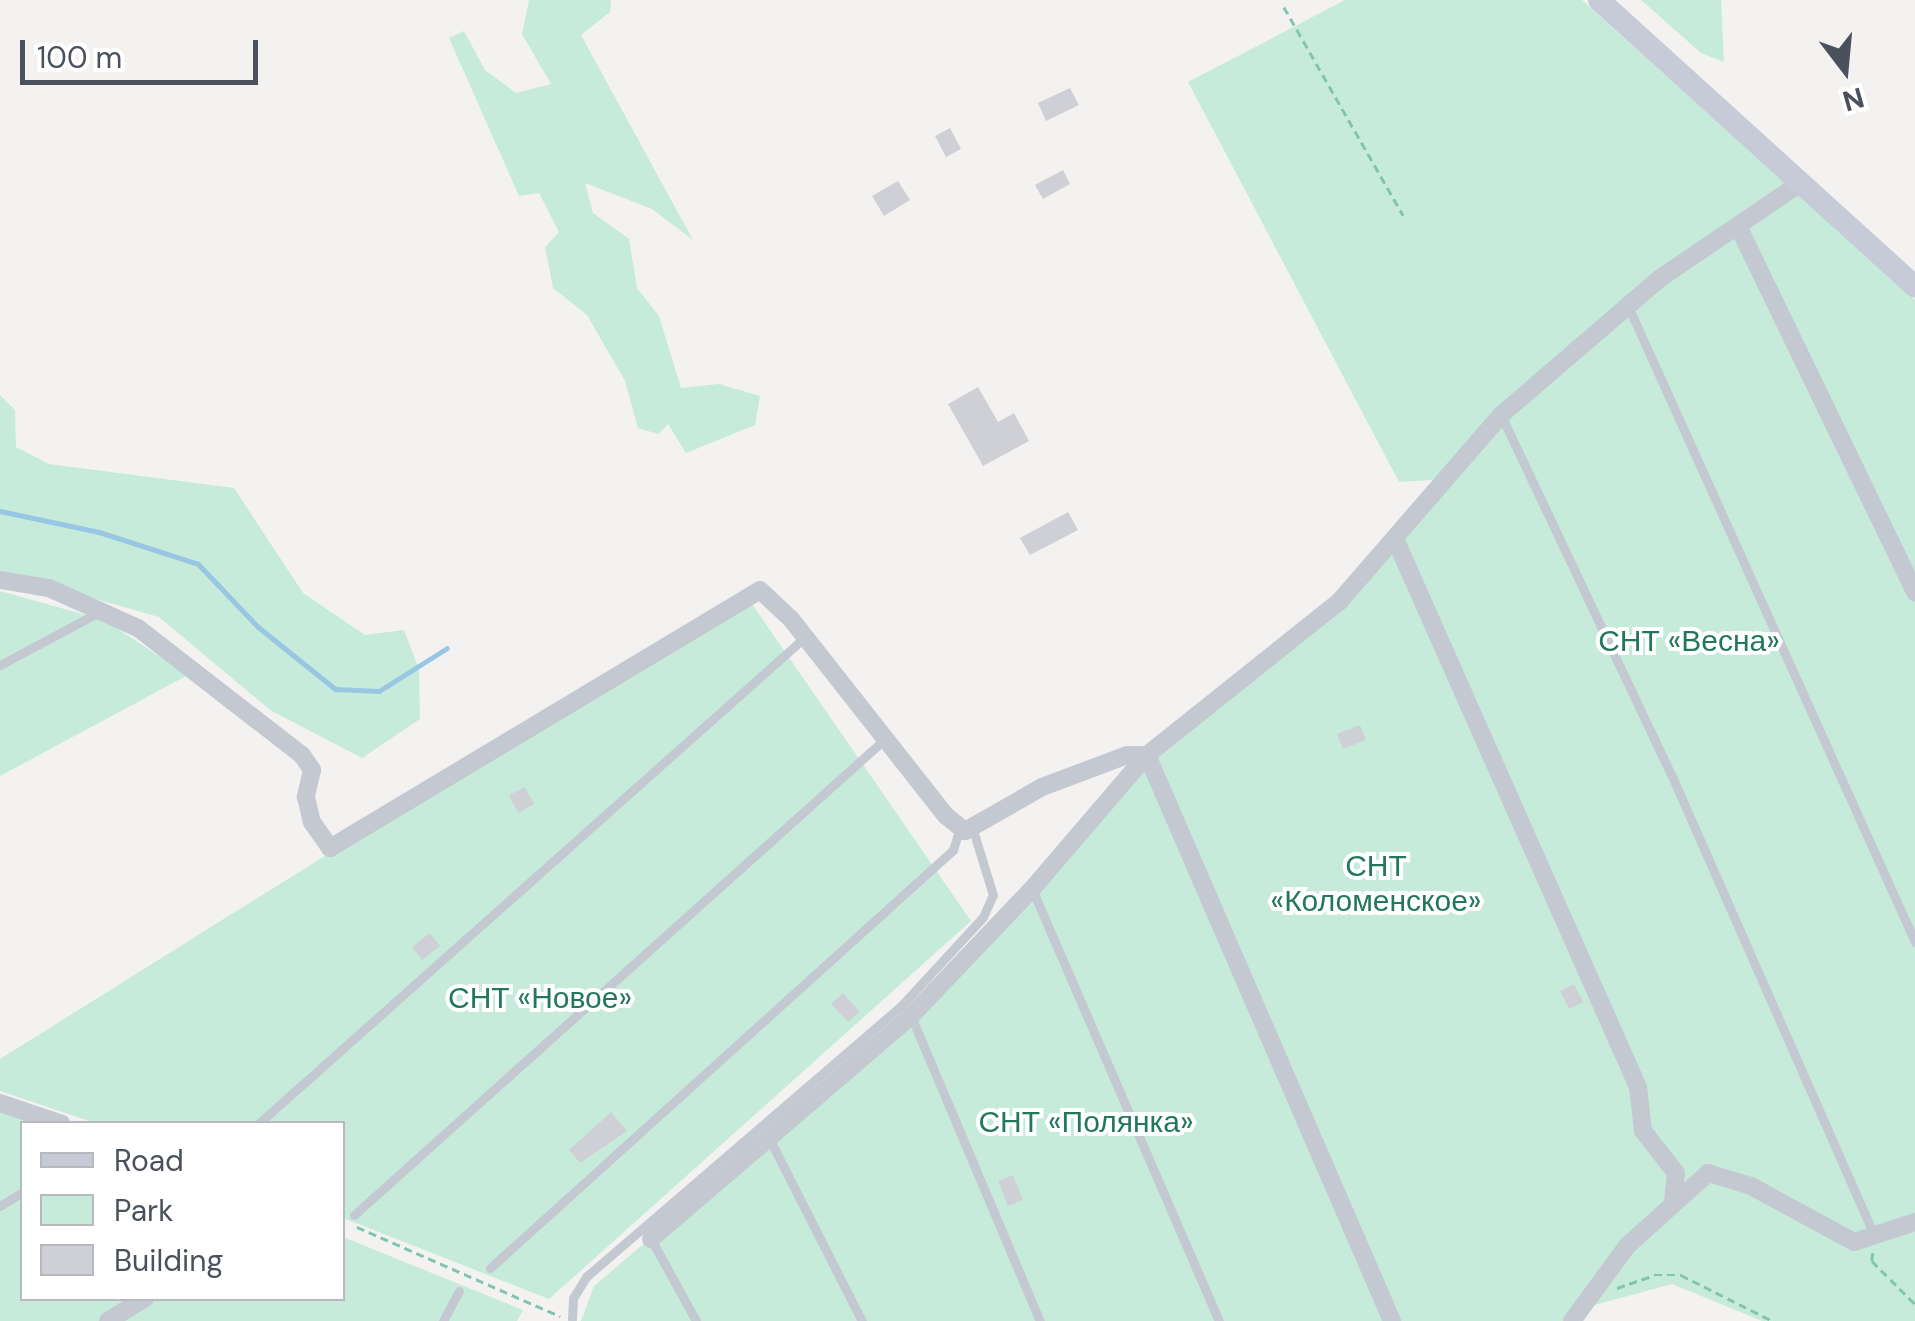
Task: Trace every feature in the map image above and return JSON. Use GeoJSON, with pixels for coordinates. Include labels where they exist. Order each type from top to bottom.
{"type":"FeatureCollection","features":[{"type":"Feature","properties":{"kind":"main road"},"geometry":{"type":"LineString","coordinates":[[1599,0],[1915,287]]}},
{"type":"Feature","properties":{"kind":"street"},"geometry":{"type":"LineString","coordinates":[[651,1239],[911,1016],[1032,890],[1147,755],[1339,602],[1396,541],[1501,414],[1627,305],[1792,188]]}},
{"type":"Feature","properties":{"kind":"street"},"geometry":{"type":"LineString","coordinates":[[1738,226],[1915,592]]}},
{"type":"Feature","properties":{"kind":"street"},"geometry":{"type":"LineString","coordinates":[[1396,541],[1638,1088],[1644,1131],[1676,1173],[1674,1200]]}},
{"type":"Feature","properties":{"kind":"street"},"geometry":{"type":"LineString","coordinates":[[0,580],[49,588],[138,628],[302,755],[312,770],[306,797],[312,822],[330,848],[750,592],[771,596],[886,738],[966,828],[1042,787],[1128,756],[1147,755]]}},
{"type":"Feature","properties":{"kind":"street"},"geometry":{"type":"LineString","coordinates":[[1147,755],[1392,1321]]}},
{"type":"Feature","properties":{"kind":"street"},"geometry":{"type":"LineString","coordinates":[[0,1103],[53,1121]]}},
{"type":"Feature","properties":{"kind":"street"},"geometry":{"type":"LineString","coordinates":[[1572,1321],[1674,1200],[1708,1173],[1751,1186],[1854,1242],[1915,1222]]}},
{"type":"Feature","properties":{"kind":"street"},"geometry":{"type":"LineString","coordinates":[[108,1321],[140,1301]]}},
{"type":"Feature","properties":{"kind":"lane"},"geometry":{"type":"LineString","coordinates":[[1627,305],[1915,942]]}},
{"type":"Feature","properties":{"kind":"lane"},"geometry":{"type":"LineString","coordinates":[[1501,414],[1671,774],[1874,1236]]}},
{"type":"Feature","properties":{"kind":"lane"},"geometry":{"type":"LineString","coordinates":[[0,665],[103,610]]}},
{"type":"Feature","properties":{"kind":"lane"},"geometry":{"type":"LineString","coordinates":[[261,1121],[805,637]]}},
{"type":"Feature","properties":{"kind":"lane"},"geometry":{"type":"LineString","coordinates":[[354,1216],[886,738]]}},
{"type":"Feature","properties":{"kind":"lane"},"geometry":{"type":"LineString","coordinates":[[490,1268],[953,850],[966,828]]}},
{"type":"Feature","properties":{"kind":"lane"},"geometry":{"type":"LineString","coordinates":[[572,1319],[573,1298],[587,1276],[900,1006],[983,917],[993,895],[966,828]]}},
{"type":"Feature","properties":{"kind":"lane"},"geometry":{"type":"LineString","coordinates":[[1032,890],[1218,1321]]}},
{"type":"Feature","properties":{"kind":"lane"},"geometry":{"type":"LineString","coordinates":[[911,1016],[1040,1321]]}},
{"type":"Feature","properties":{"kind":"lane"},"geometry":{"type":"LineString","coordinates":[[769,1138],[862,1321]]}},
{"type":"Feature","properties":{"kind":"lane"},"geometry":{"type":"LineString","coordinates":[[651,1239],[696,1321]]}},
{"type":"Feature","properties":{"kind":"lane"},"geometry":{"type":"LineString","coordinates":[[443,1321],[459,1291]]}},
{"type":"Feature","properties":{"kind":"path"},"geometry":{"type":"LineString","coordinates":[[1284,7],[1403,215]]}},
{"type":"Feature","properties":{"kind":"path"},"geometry":{"type":"LineString","coordinates":[[345,1223],[572,1319]]}},
{"type":"Feature","properties":{"kind":"path"},"geometry":{"type":"LineString","coordinates":[[1874,1236],[1872,1261],[1915,1304]]}},
{"type":"Feature","properties":{"kind":"path"},"geometry":{"type":"LineString","coordinates":[[1587,1299],[1654,1275],[1681,1275],[1772,1321]]}},
{"type":"Feature","properties":{"kind":"green space"},"geometry":{"type":"Polygon","coordinates":[[[529,0],[611,0],[610,12],[581,35],[693,240],[652,209],[585,183],[593,213],[629,239],[637,288],[659,316],[681,388],[719,384],[760,396],[755,425],[686,453],[668,424],[658,434],[638,428],[625,381],[587,315],[553,288],[545,247],[559,232],[539,193],[519,196],[449,38],[464,31],[485,70],[516,93],[551,84],[522,34],[529,0]]]}},
{"type":"Feature","properties":{"kind":"green space"},"geometry":{"type":"Polygon","coordinates":[[[1345,0],[1582,0],[1915,300],[1915,1321],[1762,1321],[1672,1284],[1580,1309],[1572,1321],[581,1321],[594,1286],[911,1016],[1147,755],[1339,602],[1446,479],[1399,482],[1188,82],[1345,0]]]}},
{"type":"Feature","properties":{"kind":"green space"},"geometry":{"type":"Polygon","coordinates":[[[1641,0],[1721,0],[1724,62],[1701,53],[1641,0]]]}},
{"type":"Feature","properties":{"kind":"green space"},"geometry":{"type":"Polygon","coordinates":[[[0,395],[15,410],[16,447],[49,464],[234,488],[303,593],[365,635],[404,630],[419,669],[420,719],[362,758],[270,710],[159,617],[0,572],[0,395]]]}},
{"type":"Feature","properties":{"kind":"green space"},"geometry":{"type":"Polygon","coordinates":[[[0,591],[104,620],[188,675],[0,776],[0,591]]]}},
{"type":"Feature","properties":{"kind":"green space","name":"СНТ «Новое»"},"geometry":{"type":"Polygon","coordinates":[[[750,601],[971,921],[549,1299],[345,1219],[345,1121],[89,1121],[0,1091],[0,1059],[510,740],[750,601]]]}},
{"type":"Feature","properties":{"kind":"green space"},"geometry":{"type":"Polygon","coordinates":[[[0,1112],[30,1121],[20,1121],[20,1301],[345,1301],[345,1238],[523,1310],[517,1321],[0,1321],[0,1112]]]}},
{"type":"Feature","properties":{"kind":"building"},"geometry":{"type":"Polygon","coordinates":[[[1070,88],[1079,105],[1046,121],[1038,103],[1070,88]]]}},
{"type":"Feature","properties":{"kind":"building"},"geometry":{"type":"Polygon","coordinates":[[[950,128],[961,149],[946,157],[935,136],[950,128]]]}},
{"type":"Feature","properties":{"kind":"building"},"geometry":{"type":"Polygon","coordinates":[[[1063,170],[1070,184],[1043,199],[1035,185],[1063,170]]]}},
{"type":"Feature","properties":{"kind":"building"},"geometry":{"type":"Polygon","coordinates":[[[898,181],[910,200],[884,216],[872,196],[898,181]]]}},
{"type":"Feature","properties":{"kind":"building"},"geometry":{"type":"Polygon","coordinates":[[[978,387],[998,422],[1014,413],[1029,441],[983,466],[948,404],[978,387]]]}},
{"type":"Feature","properties":{"kind":"building"},"geometry":{"type":"Polygon","coordinates":[[[1068,512],[1078,530],[1030,555],[1020,538],[1068,512]]]}},
{"type":"Feature","properties":{"kind":"building"},"geometry":{"type":"Polygon","coordinates":[[[1360,725],[1366,740],[1343,749],[1337,734],[1360,725]]]}},
{"type":"Feature","properties":{"kind":"building"},"geometry":{"type":"Polygon","coordinates":[[[525,787],[534,804],[518,813],[509,795],[525,787]]]}},
{"type":"Feature","properties":{"kind":"building"},"geometry":{"type":"Polygon","coordinates":[[[430,933],[440,946],[422,960],[412,947],[430,933]]]}},
{"type":"Feature","properties":{"kind":"building"},"geometry":{"type":"Polygon","coordinates":[[[1574,984],[1583,1002],[1569,1009],[1560,991],[1574,984]]]}},
{"type":"Feature","properties":{"kind":"building"},"geometry":{"type":"Polygon","coordinates":[[[843,993],[860,1012],[848,1022],[831,1004],[843,993]]]}},
{"type":"Feature","properties":{"kind":"building"},"geometry":{"type":"Polygon","coordinates":[[[611,1112],[627,1131],[580,1163],[569,1150],[611,1112]]]}},
{"type":"Feature","properties":{"kind":"building"},"geometry":{"type":"Polygon","coordinates":[[[1013,1175],[1023,1200],[1008,1206],[998,1181],[1013,1175]]]}},
{"type":"Feature","properties":{"kind":"waterway"},"geometry":{"type":"LineString","coordinates":[[0,511],[99,532],[198,564],[258,627],[335,689],[379,691],[447,648]]}},
{"type":"Feature","properties":{"kind":"park label","name":"СНТ «Весна»"},"geometry":{"type":"Point","coordinates":[1689,641]}},
{"type":"Feature","properties":{"kind":"park label","name":"СНТ «Коломенское»"},"geometry":{"type":"Point","coordinates":[1376,883]}},
{"type":"Feature","properties":{"kind":"park label","name":"СНТ «Полянка»"},"geometry":{"type":"Point","coordinates":[1086,1122]}}]}
